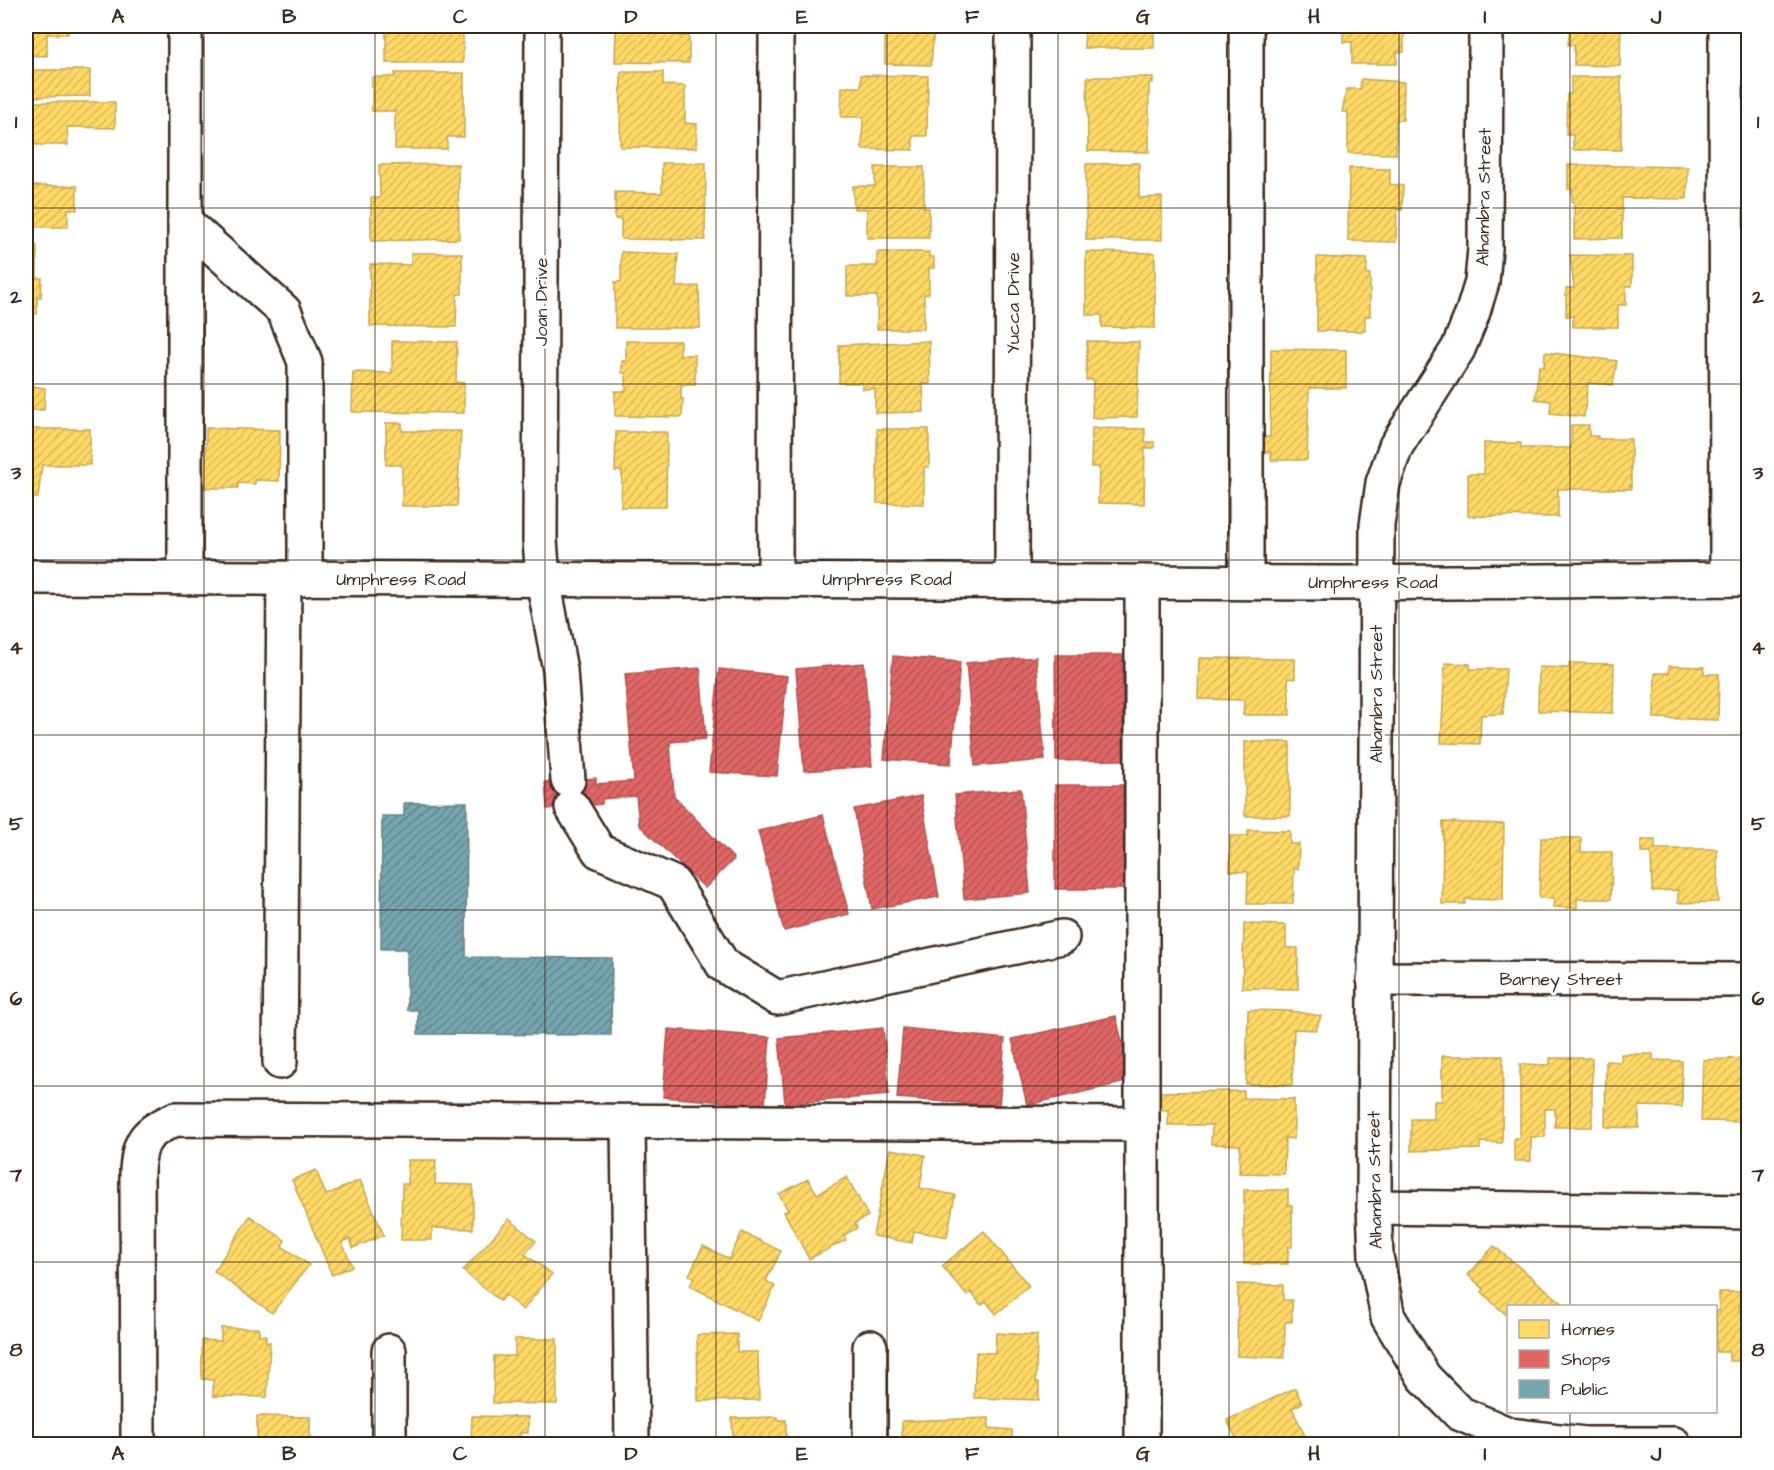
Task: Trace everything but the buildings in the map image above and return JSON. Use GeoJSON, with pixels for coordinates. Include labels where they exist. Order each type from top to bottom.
{"type":"FeatureCollection","features":[{"type":"Feature","properties":{"kind":"street"},"geometry":{"type":"LineString","coordinates":[[185,26],[185,578]]}},
{"type":"Feature","properties":{"kind":"street","name":"Joan Drive"},"geometry":{"type":"LineString","coordinates":[[542,26],[540,540],[543,579],[560,670],[570,793],[599,851],[673,883],[723,965],[777,998],[1062,937]]}},
{"type":"Feature","properties":{"kind":"street"},"geometry":{"type":"LineString","coordinates":[[775,579],[776,26]]}},
{"type":"Feature","properties":{"kind":"street","name":"Yucca Drive"},"geometry":{"type":"LineString","coordinates":[[1012,580],[1013,26]]}},
{"type":"Feature","properties":{"kind":"street"},"geometry":{"type":"LineString","coordinates":[[1246,26],[1246,582]]}},
{"type":"Feature","properties":{"kind":"street","name":"Alhambra Street"},"geometry":{"type":"LineString","coordinates":[[1486,26],[1485,249],[1482,282],[1458,349],[1396,446],[1383,483],[1377,525],[1374,979],[1376,1256],[1388,1317],[1424,1377],[1459,1413],[1510,1435],[1585,1444],[1674,1444]]}},
{"type":"Feature","properties":{"kind":"street"},"geometry":{"type":"LineString","coordinates":[[1726,26],[1738,579]]}},
{"type":"Feature","properties":{"kind":"street"},"geometry":{"type":"LineString","coordinates":[[185,222],[284,311],[305,362],[295,579],[280,1062]]}},
{"type":"Feature","properties":{"kind":"street","name":"Umphress Road"},"geometry":{"type":"LineString","coordinates":[[26,577],[1142,582],[1738,579]]}},
{"type":"Feature","properties":{"kind":"street"},"geometry":{"type":"LineString","coordinates":[[1142,582],[1142,1444]]}},
{"type":"Feature","properties":{"kind":"street","name":"Barney Street"},"geometry":{"type":"LineString","coordinates":[[1374,979],[1749,980]]}},
{"type":"Feature","properties":{"kind":"street"},"geometry":{"type":"LineString","coordinates":[[138,1444],[137,1170],[139,1146],[153,1130],[175,1119],[1142,1124]]}},
{"type":"Feature","properties":{"kind":"street"},"geometry":{"type":"LineString","coordinates":[[628,1122],[632,1444]]}},
{"type":"Feature","properties":{"kind":"street"},"geometry":{"type":"LineString","coordinates":[[1374,1207],[1749,1212]]}},
{"type":"Feature","properties":{"kind":"street"},"geometry":{"type":"LineString","coordinates":[[870,1347],[870,1444]]}},
{"type":"Feature","properties":{"kind":"street"},"geometry":{"type":"LineString","coordinates":[[389,1351],[389,1444]]}}]}
